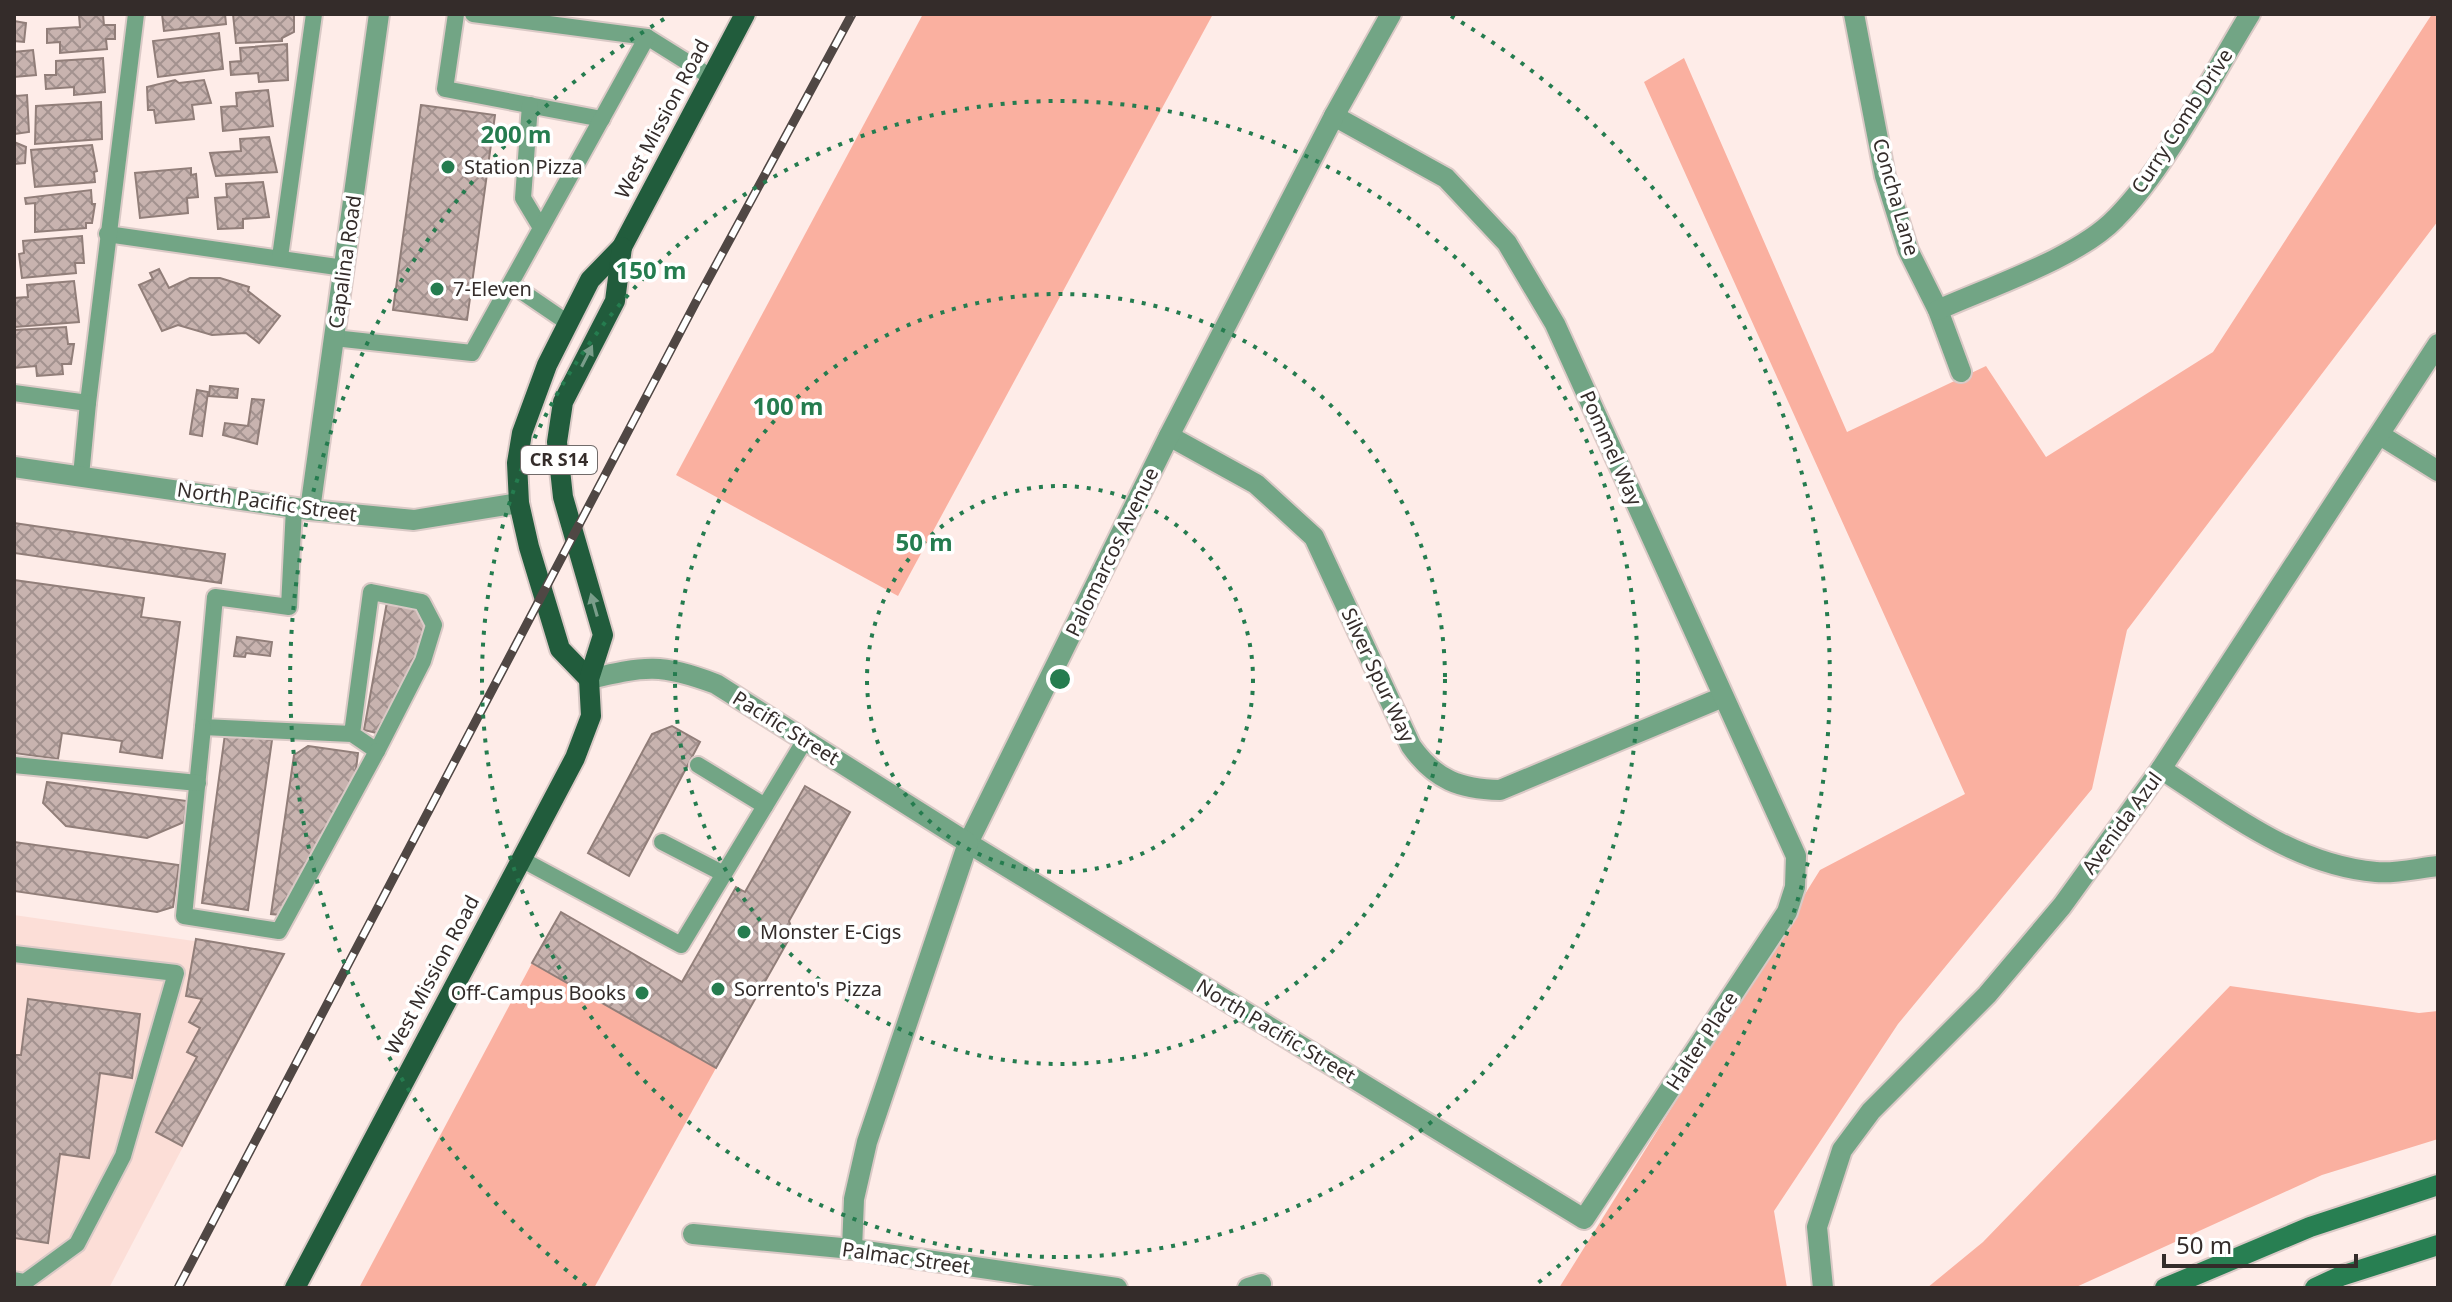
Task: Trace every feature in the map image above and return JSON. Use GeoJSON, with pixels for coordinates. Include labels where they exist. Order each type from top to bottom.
{"type":"FeatureCollection","features":[{"type":"Feature","properties":{"kind":"main road","name":"West Mission Road"},"geometry":{"type":"LineString","coordinates":[[589,679],[560,649],[519,503],[517,463],[522,433],[530,407],[590,280],[622,247],[745,14]]}},
{"type":"Feature","properties":{"kind":"main road","name":"West Mission Road"},"geometry":{"type":"LineString","coordinates":[[295,1288],[575,758],[591,716],[589,679],[603,635],[563,497],[557,442],[563,402],[615,301],[622,247]]}},
{"type":"Feature","properties":{"kind":"main road"},"geometry":{"type":"LineString","coordinates":[[2165,1288],[2310,1227],[2438,1185]]}},
{"type":"Feature","properties":{"kind":"main road"},"geometry":{"type":"LineString","coordinates":[[2315,1288],[2341,1276],[2438,1245]]}},
{"type":"Feature","properties":{"kind":"street","name":"Capalina Road"},"geometry":{"type":"LineString","coordinates":[[302,509],[334,338],[379,14]]}},
{"type":"Feature","properties":{"kind":"street","name":"Palomarcos Avenue"},"geometry":{"type":"LineString","coordinates":[[852,1249],[854,1199],[867,1142],[968,843],[1169,436],[1334,116],[1391,14]]}},
{"type":"Feature","properties":{"kind":"street","name":"Concha Lane"},"geometry":{"type":"LineString","coordinates":[[1854,14],[1885,176],[1908,250],[1938,310],[1961,372]]}},
{"type":"Feature","properties":{"kind":"street","name":"Curry Comb Drive"},"geometry":{"type":"LineString","coordinates":[[1938,310],[2072,250],[2115,220],[2148,179],[2250,14]]}},
{"type":"Feature","properties":{"kind":"street","name":"Pommel Way"},"geometry":{"type":"LineString","coordinates":[[1334,116],[1446,178],[1507,243],[1555,324],[1796,856]]}},
{"type":"Feature","properties":{"kind":"street","name":"Avenida Azul"},"geometry":{"type":"LineString","coordinates":[[1823,1288],[1817,1227],[1842,1150],[1871,1111],[1987,995],[2062,906],[2161,769],[2438,344]]}},
{"type":"Feature","properties":{"kind":"street"},"geometry":{"type":"LineString","coordinates":[[2380,435],[2438,471]]}},
{"type":"Feature","properties":{"kind":"street","name":"Silver Spur Way"},"geometry":{"type":"LineString","coordinates":[[1169,436],[1256,484],[1314,537],[1411,746],[1424,765],[1464,789],[1500,790],[1723,697]]}},
{"type":"Feature","properties":{"kind":"street","name":"North Pacific Street"},"geometry":{"type":"LineString","coordinates":[[14,467],[302,509],[414,520],[519,503]]}},
{"type":"Feature","properties":{"kind":"street","name":"Pacific Street"},"geometry":{"type":"LineString","coordinates":[[589,679],[643,666],[672,668],[716,684],[968,843]]}},
{"type":"Feature","properties":{"kind":"street"},"geometry":{"type":"LineString","coordinates":[[2161,769],[2284,847],[2327,864],[2379,873],[2438,866]]}},
{"type":"Feature","properties":{"kind":"street","name":"North Pacific Street"},"geometry":{"type":"LineString","coordinates":[[968,843],[1584,1219]]}},
{"type":"Feature","properties":{"kind":"street","name":"Halter Place"},"geometry":{"type":"LineString","coordinates":[[1584,1219],[1787,912],[1795,887],[1796,856]]}},
{"type":"Feature","properties":{"kind":"street","name":"Palmac Street"},"geometry":{"type":"LineString","coordinates":[[693,1234],[852,1249],[1117,1288]]}},
{"type":"Feature","properties":{"kind":"lane"},"geometry":{"type":"LineString","coordinates":[[81,476],[107,234],[136,14]]}},
{"type":"Feature","properties":{"kind":"lane"},"geometry":{"type":"LineString","coordinates":[[280,257],[314,14]]}},
{"type":"Feature","properties":{"kind":"lane"},"geometry":{"type":"LineString","coordinates":[[456,14],[445,89],[602,119]]}},
{"type":"Feature","properties":{"kind":"lane"},"geometry":{"type":"LineString","coordinates":[[473,14],[647,37],[711,77]]}},
{"type":"Feature","properties":{"kind":"lane"},"geometry":{"type":"LineString","coordinates":[[334,338],[472,353],[647,37]]}},
{"type":"Feature","properties":{"kind":"lane"},"geometry":{"type":"LineString","coordinates":[[530,105],[523,198],[541,228]]}},
{"type":"Feature","properties":{"kind":"lane"},"geometry":{"type":"LineString","coordinates":[[107,234],[344,268]]}},
{"type":"Feature","properties":{"kind":"lane"},"geometry":{"type":"LineString","coordinates":[[511,284],[568,323]]}},
{"type":"Feature","properties":{"kind":"lane"},"geometry":{"type":"LineString","coordinates":[[14,393],[88,403]]}},
{"type":"Feature","properties":{"kind":"lane"},"geometry":{"type":"LineString","coordinates":[[302,509],[289,607],[215,597],[184,916],[279,931],[423,661],[434,625],[422,602],[371,592],[352,734]]}},
{"type":"Feature","properties":{"kind":"lane"},"geometry":{"type":"LineString","coordinates":[[203,727],[352,734],[377,751]]}},
{"type":"Feature","properties":{"kind":"lane"},"geometry":{"type":"LineString","coordinates":[[521,859],[681,945],[805,740]]}},
{"type":"Feature","properties":{"kind":"lane"},"geometry":{"type":"LineString","coordinates":[[14,765],[198,783]]}},
{"type":"Feature","properties":{"kind":"lane"},"geometry":{"type":"LineString","coordinates":[[698,765],[765,806]]}},
{"type":"Feature","properties":{"kind":"lane"},"geometry":{"type":"LineString","coordinates":[[662,842],[724,874]]}},
{"type":"Feature","properties":{"kind":"lane"},"geometry":{"type":"LineString","coordinates":[[14,954],[176,973],[123,1156],[77,1244],[25,1282],[14,1280]]}},
{"type":"Feature","properties":{"kind":"shaded area"},"geometry":{"type":"Polygon","coordinates":[[[923,14],[1213,14],[898,596],[676,475],[923,14]]]}},
{"type":"Feature","properties":{"kind":"shaded area"},"geometry":{"type":"Polygon","coordinates":[[[2432,14],[2438,14],[2438,221],[2127,630],[2092,789],[1898,1024],[1774,1211],[1787,1288],[1559,1288],[1820,870],[1965,794],[1644,82],[1684,58],[1847,432],[1986,366],[2046,457],[2213,352],[2432,14]]]}},
{"type":"Feature","properties":{"kind":"shaded area"},"geometry":{"type":"Polygon","coordinates":[[[14,915],[284,954],[109,1288],[14,1288],[14,915]]]}},
{"type":"Feature","properties":{"kind":"shaded area"},"geometry":{"type":"Polygon","coordinates":[[[532,963],[716,1068],[594,1288],[359,1288],[532,963]]]}},
{"type":"Feature","properties":{"kind":"shaded area"},"geometry":{"type":"Polygon","coordinates":[[[2230,986],[2419,1013],[2438,1011],[2438,1139],[2322,1175],[2074,1288],[1927,1288],[1983,1242],[2230,986]]]}},
{"type":"Feature","properties":{"kind":"building"},"geometry":{"type":"Polygon","coordinates":[[[103,14],[104,25],[115,25],[115,39],[106,39],[107,49],[60,53],[60,42],[47,43],[47,29],[80,27],[79,15],[103,14]]]}},
{"type":"Feature","properties":{"kind":"building"},"geometry":{"type":"Polygon","coordinates":[[[162,14],[225,14],[226,24],[164,31],[162,14]]]}},
{"type":"Feature","properties":{"kind":"building"},"geometry":{"type":"Polygon","coordinates":[[[233,14],[294,14],[294,32],[282,41],[236,43],[233,14]]]}},
{"type":"Feature","properties":{"kind":"building"},"geometry":{"type":"Polygon","coordinates":[[[14,21],[26,23],[24,42],[14,41],[14,21]]]}},
{"type":"Feature","properties":{"kind":"building"},"geometry":{"type":"Polygon","coordinates":[[[219,33],[223,69],[158,77],[153,41],[219,33]]]}},
{"type":"Feature","properties":{"kind":"building"},"geometry":{"type":"Polygon","coordinates":[[[287,44],[288,80],[259,82],[258,73],[231,75],[230,62],[241,61],[240,48],[287,44]]]}},
{"type":"Feature","properties":{"kind":"building"},"geometry":{"type":"Polygon","coordinates":[[[33,50],[36,75],[14,77],[14,52],[33,50]]]}},
{"type":"Feature","properties":{"kind":"building"},"geometry":{"type":"Polygon","coordinates":[[[103,58],[105,92],[74,95],[74,87],[46,89],[45,75],[56,75],[56,61],[103,58]]]}},
{"type":"Feature","properties":{"kind":"building"},"geometry":{"type":"Polygon","coordinates":[[[175,80],[179,83],[204,80],[211,103],[192,105],[194,119],[156,123],[154,110],[148,110],[147,87],[175,80]]]}},
{"type":"Feature","properties":{"kind":"building"},"geometry":{"type":"Polygon","coordinates":[[[268,90],[273,126],[223,131],[221,107],[237,106],[236,93],[268,90]]]}},
{"type":"Feature","properties":{"kind":"building"},"geometry":{"type":"Polygon","coordinates":[[[14,92],[16,96],[27,95],[29,132],[14,134],[14,92]]]}},
{"type":"Feature","properties":{"kind":"building"},"geometry":{"type":"Polygon","coordinates":[[[101,102],[102,139],[35,144],[36,106],[101,102]]]}},
{"type":"Feature","properties":{"kind":"building"},"geometry":{"type":"Polygon","coordinates":[[[421,105],[495,115],[467,320],[393,310],[421,105]]]}},
{"type":"Feature","properties":{"kind":"building"},"geometry":{"type":"Polygon","coordinates":[[[269,137],[277,172],[216,176],[210,153],[241,151],[240,139],[269,137]]]}},
{"type":"Feature","properties":{"kind":"building"},"geometry":{"type":"Polygon","coordinates":[[[14,142],[26,147],[25,163],[14,164],[14,142]]]}},
{"type":"Feature","properties":{"kind":"building"},"geometry":{"type":"Polygon","coordinates":[[[92,145],[97,171],[94,172],[95,182],[35,187],[31,150],[92,145]]]}},
{"type":"Feature","properties":{"kind":"building"},"geometry":{"type":"Polygon","coordinates":[[[191,168],[191,175],[196,174],[198,197],[187,198],[188,213],[140,218],[135,173],[191,168]]]}},
{"type":"Feature","properties":{"kind":"building"},"geometry":{"type":"Polygon","coordinates":[[[263,182],[269,217],[243,219],[243,228],[218,229],[215,198],[227,197],[226,184],[263,182]]]}},
{"type":"Feature","properties":{"kind":"building"},"geometry":{"type":"Polygon","coordinates":[[[91,190],[92,204],[95,204],[92,223],[86,223],[86,228],[35,232],[35,203],[26,204],[25,198],[91,190]]]}},
{"type":"Feature","properties":{"kind":"building"},"geometry":{"type":"Polygon","coordinates":[[[82,236],[84,263],[75,263],[76,273],[22,278],[19,254],[24,253],[23,241],[82,236]]]}},
{"type":"Feature","properties":{"kind":"building"},"geometry":{"type":"Polygon","coordinates":[[[159,269],[169,288],[190,278],[220,278],[249,287],[248,291],[280,316],[259,343],[246,333],[212,335],[178,325],[162,331],[139,285],[153,279],[150,273],[159,269]]]}},
{"type":"Feature","properties":{"kind":"building"},"geometry":{"type":"Polygon","coordinates":[[[74,281],[79,322],[15,327],[14,298],[28,297],[27,285],[74,281]]]}},
{"type":"Feature","properties":{"kind":"building"},"geometry":{"type":"Polygon","coordinates":[[[66,327],[68,344],[74,344],[71,364],[62,364],[63,374],[37,376],[36,366],[14,368],[15,330],[66,327]]]}},
{"type":"Feature","properties":{"kind":"building"},"geometry":{"type":"Polygon","coordinates":[[[210,386],[238,389],[237,398],[209,396],[210,386]]]}},
{"type":"Feature","properties":{"kind":"building"},"geometry":{"type":"Polygon","coordinates":[[[197,390],[208,392],[202,436],[190,434],[197,390]]]}},
{"type":"Feature","properties":{"kind":"building"},"geometry":{"type":"Polygon","coordinates":[[[252,399],[264,400],[257,444],[223,435],[225,423],[248,426],[252,399]]]}},
{"type":"Feature","properties":{"kind":"building"},"geometry":{"type":"Polygon","coordinates":[[[14,523],[225,554],[221,583],[14,553],[14,523]]]}},
{"type":"Feature","properties":{"kind":"building"},"geometry":{"type":"Polygon","coordinates":[[[14,580],[144,598],[141,617],[180,622],[162,758],[120,752],[122,741],[62,733],[58,759],[14,753],[14,580]]]}},
{"type":"Feature","properties":{"kind":"building"},"geometry":{"type":"Polygon","coordinates":[[[387,602],[419,608],[428,619],[421,651],[377,733],[364,730],[387,602]]]}},
{"type":"Feature","properties":{"kind":"building"},"geometry":{"type":"Polygon","coordinates":[[[237,637],[272,642],[270,656],[246,653],[245,657],[234,656],[237,637]]]}},
{"type":"Feature","properties":{"kind":"building"},"geometry":{"type":"Polygon","coordinates":[[[672,726],[700,742],[629,876],[588,853],[652,734],[672,726]]]}},
{"type":"Feature","properties":{"kind":"building"},"geometry":{"type":"Polygon","coordinates":[[[225,734],[272,740],[248,910],[202,903],[225,734]]]}},
{"type":"Feature","properties":{"kind":"building"},"geometry":{"type":"Polygon","coordinates":[[[308,746],[358,753],[355,778],[280,915],[271,914],[294,755],[308,746]]]}},
{"type":"Feature","properties":{"kind":"building"},"geometry":{"type":"Polygon","coordinates":[[[47,782],[187,801],[184,822],[147,838],[66,826],[43,803],[47,782]]]}},
{"type":"Feature","properties":{"kind":"building"},"geometry":{"type":"Polygon","coordinates":[[[805,786],[850,812],[789,921],[793,932],[716,1068],[532,963],[561,912],[682,982],[736,887],[745,892],[805,786]]]}},
{"type":"Feature","properties":{"kind":"building"},"geometry":{"type":"Polygon","coordinates":[[[14,842],[179,865],[173,907],[157,912],[14,891],[14,842]]]}},
{"type":"Feature","properties":{"kind":"building"},"geometry":{"type":"Polygon","coordinates":[[[196,939],[284,954],[182,1146],[156,1132],[197,1057],[187,1052],[200,1028],[189,1022],[202,999],[186,996],[196,939]]]}},
{"type":"Feature","properties":{"kind":"building"},"geometry":{"type":"Polygon","coordinates":[[[28,999],[140,1014],[132,1078],[100,1073],[89,1158],[60,1154],[48,1243],[14,1238],[14,1055],[21,1055],[28,999]]]}},
{"type":"Feature","properties":{"kind":"railway"},"geometry":{"type":"LineString","coordinates":[[178,1288],[697,300],[852,14]]}},
{"type":"Feature","properties":{"kind":"place","name":"Station Pizza"},"geometry":{"type":"Point","coordinates":[448,167]}},
{"type":"Feature","properties":{"kind":"place","name":"7-Eleven"},"geometry":{"type":"Point","coordinates":[437,289]}},
{"type":"Feature","properties":{"kind":"place","name":"Monster E-Cigs"},"geometry":{"type":"Point","coordinates":[744,932]}},
{"type":"Feature","properties":{"kind":"place","name":"Sorrento's Pizza"},"geometry":{"type":"Point","coordinates":[718,989]}},
{"type":"Feature","properties":{"kind":"place","name":"Off-Campus Books"},"geometry":{"type":"Point","coordinates":[642,993]}}]}
